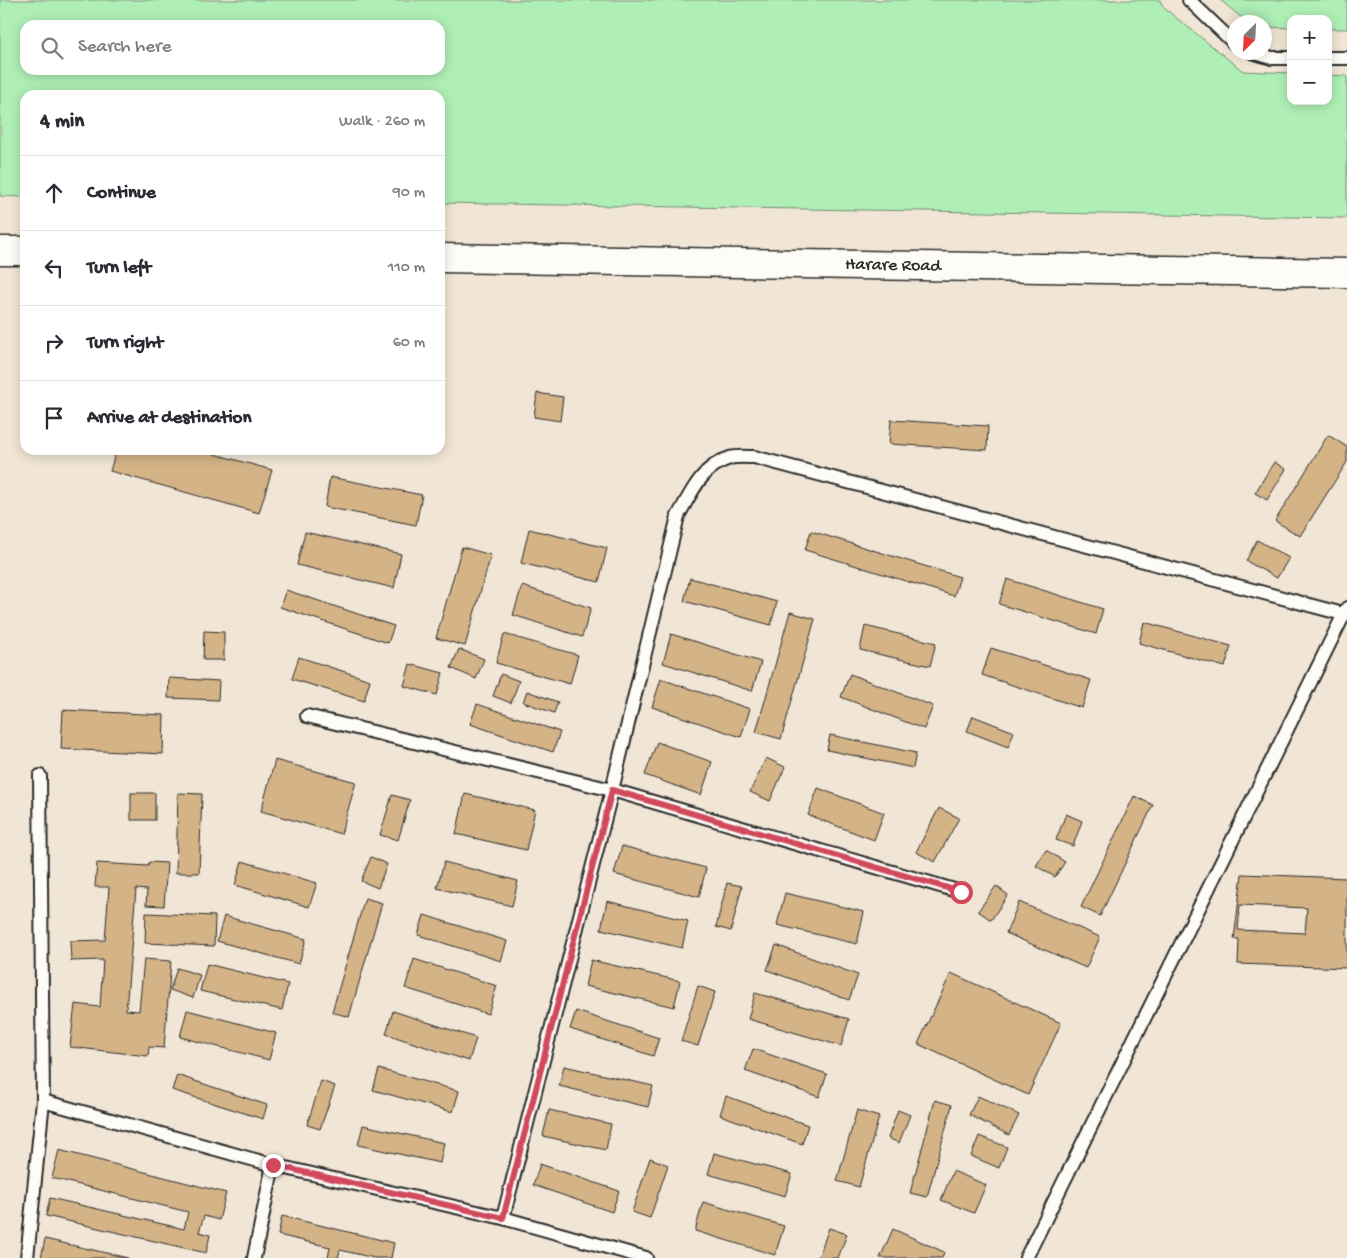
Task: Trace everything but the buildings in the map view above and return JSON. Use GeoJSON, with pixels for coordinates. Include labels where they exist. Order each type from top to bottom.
{"type":"FeatureCollection","features":[{"type":"Feature","properties":{"kind":"highway"},"geometry":{"type":"LineString","coordinates":[[0,251],[20,251]]}},
{"type":"Feature","properties":{"kind":"highway","name":"Harare Road"},"geometry":{"type":"LineString","coordinates":[[445,258],[1347,273]]}},
{"type":"Feature","properties":{"kind":"lane"},"geometry":{"type":"LineString","coordinates":[[1189,0],[1227,36]]}},
{"type":"Feature","properties":{"kind":"lane"},"geometry":{"type":"LineString","coordinates":[[1272,58],[1287,58]]}},
{"type":"Feature","properties":{"kind":"lane"},"geometry":{"type":"LineString","coordinates":[[1332,58],[1347,58]]}},
{"type":"Feature","properties":{"kind":"lane"},"geometry":{"type":"LineString","coordinates":[[503,1218],[612,790],[678,516],[696,484],[707,470],[730,458],[754,456],[1345,611],[1026,1258]]}},
{"type":"Feature","properties":{"kind":"lane"},"geometry":{"type":"LineString","coordinates":[[307,716],[612,790],[961,892]]}},
{"type":"Feature","properties":{"kind":"lane"},"geometry":{"type":"LineString","coordinates":[[27,1258],[43,1101],[40,776]]}},
{"type":"Feature","properties":{"kind":"lane"},"geometry":{"type":"LineString","coordinates":[[43,1101],[273,1165],[503,1218],[646,1258]]}},
{"type":"Feature","properties":{"kind":"lane"},"geometry":{"type":"LineString","coordinates":[[254,1258],[273,1165]]}},
{"type":"Feature","properties":{"kind":"green space"},"geometry":{"type":"Polygon","coordinates":[[[0,0],[1160,0],[1164,8],[1243,71],[1287,73],[1287,105],[1332,105],[1332,75],[1347,76],[1347,218],[445,203],[445,90],[20,90],[20,197],[0,196],[0,0]]]}},
{"type":"Feature","properties":{"kind":"green space"},"geometry":{"type":"Polygon","coordinates":[[[1220,0],[1347,0],[1347,29],[1332,29],[1332,15],[1287,15],[1287,28],[1272,27],[1272,15],[1238,15],[1220,0]]]}},
{"type":"Feature","properties":{"kind":"route"},"geometry":{"type":"LineString","coordinates":[[273,1165],[503,1218],[612,790],[961,892]]}}]}
